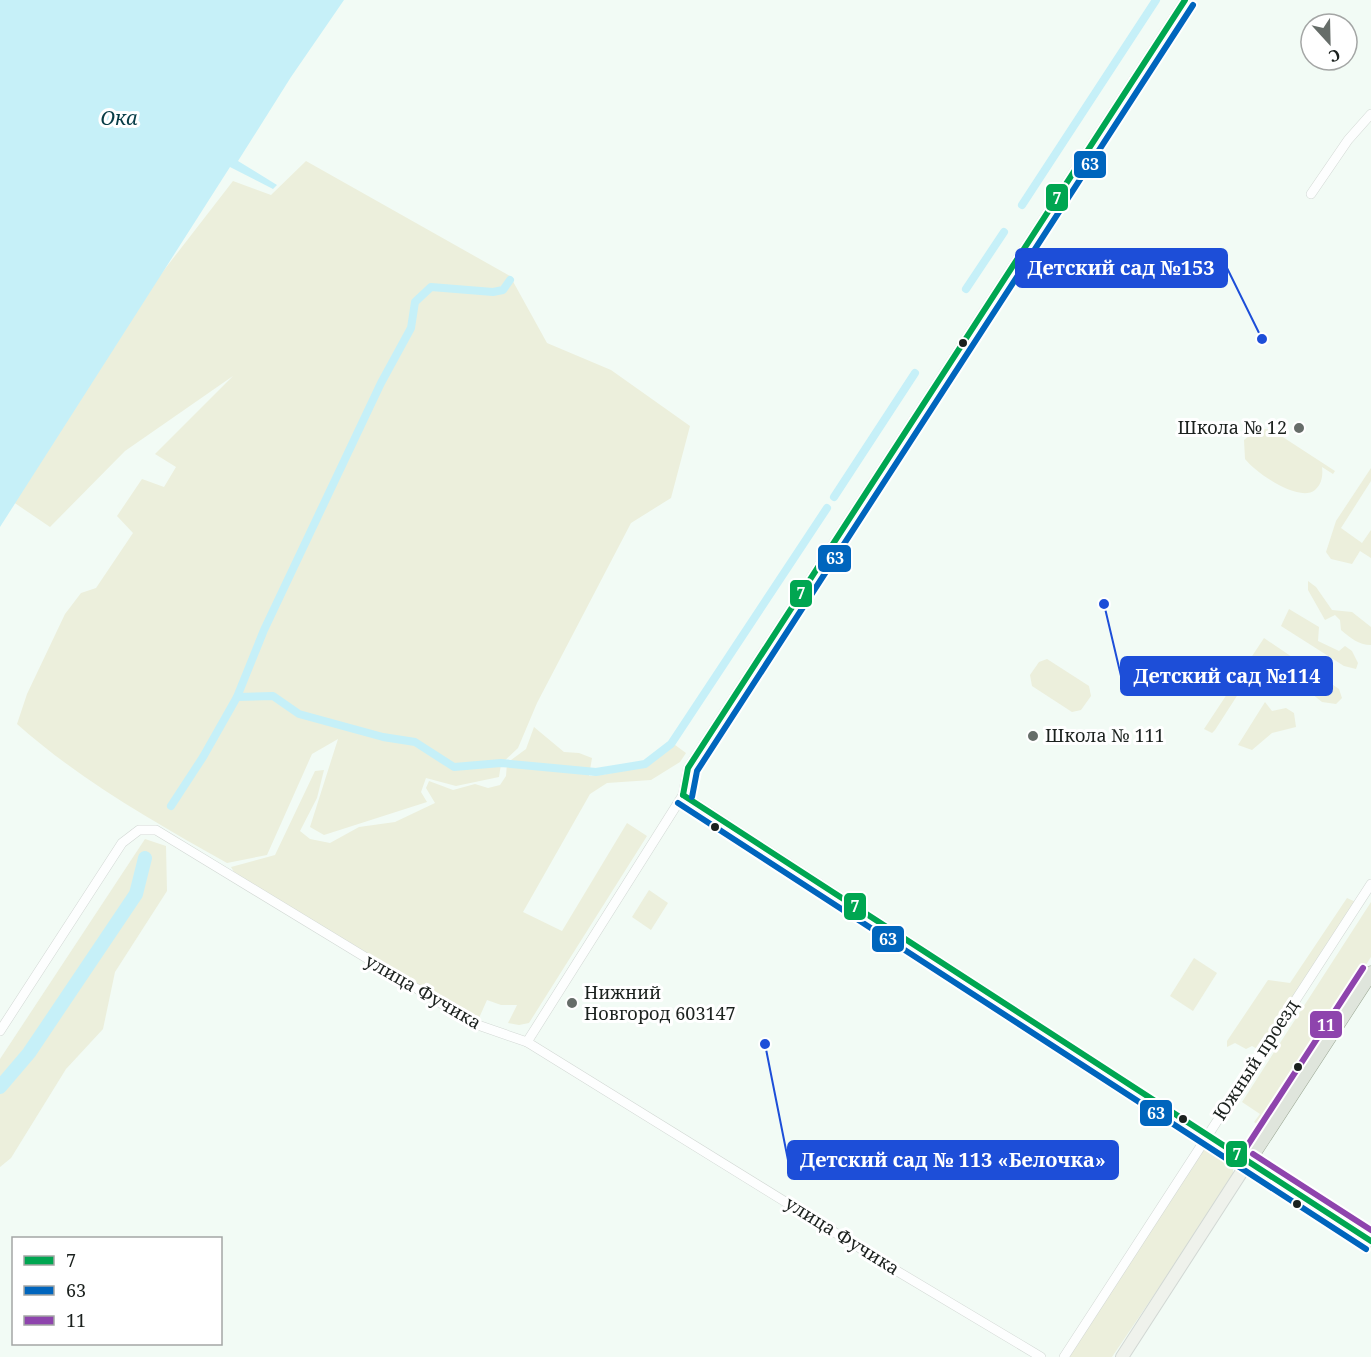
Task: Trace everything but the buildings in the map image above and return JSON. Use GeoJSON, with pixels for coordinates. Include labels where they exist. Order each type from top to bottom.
{"type":"FeatureCollection","features":[{"type":"Feature","properties":{"kind":"main road"},"geometry":{"type":"LineString","coordinates":[[1371,973],[1248,1162],[1371,1241]]}},
{"type":"Feature","properties":{"kind":"street"},"geometry":{"type":"LineString","coordinates":[[526,1041],[683,795],[687,768],[1185,0]]}},
{"type":"Feature","properties":{"kind":"street"},"geometry":{"type":"LineString","coordinates":[[1311,194],[1348,140],[1371,114]]}},
{"type":"Feature","properties":{"kind":"street"},"geometry":{"type":"LineString","coordinates":[[683,795],[1248,1162],[1122,1357]]}},
{"type":"Feature","properties":{"kind":"street","name":"улица Фучика"},"geometry":{"type":"LineString","coordinates":[[0,1031],[122,843],[130,835],[147,829],[166,836],[475,1024],[526,1041],[897,1271],[1041,1357]]}},
{"type":"Feature","properties":{"kind":"street","name":"Южный проезд"},"geometry":{"type":"LineString","coordinates":[[1064,1357],[1371,884]]}},
{"type":"Feature","properties":{"kind":"green space"},"geometry":{"type":"Polygon","coordinates":[[[306,161],[510,276],[547,343],[611,370],[690,426],[671,498],[631,523],[537,703],[518,748],[501,764],[499,777],[456,786],[426,778],[421,792],[427,802],[324,835],[310,827],[338,739],[312,754],[267,855],[227,863],[145,816],[92,782],[17,724],[27,694],[65,614],[81,593],[96,588],[133,533],[117,516],[142,479],[164,487],[176,467],[155,454],[233,376],[125,451],[50,527],[0,493],[0,482],[233,181],[271,195],[306,161]]]}},
{"type":"Feature","properties":{"kind":"green space"},"geometry":{"type":"Polygon","coordinates":[[[1259,428],[1272,430],[1335,471],[1333,474],[1322,467],[1319,485],[1308,493],[1299,493],[1278,485],[1258,472],[1245,459],[1244,440],[1259,428]]]}},
{"type":"Feature","properties":{"kind":"green space"},"geometry":{"type":"Polygon","coordinates":[[[1371,468],[1371,481],[1341,528],[1362,543],[1371,530],[1371,558],[1360,551],[1352,564],[1331,559],[1326,552],[1336,521],[1371,468]]]}},
{"type":"Feature","properties":{"kind":"green space"},"geometry":{"type":"Polygon","coordinates":[[[1308,581],[1316,587],[1332,610],[1352,612],[1371,627],[1371,645],[1358,642],[1341,630],[1340,620],[1335,615],[1325,620],[1308,590],[1308,581]]]}},
{"type":"Feature","properties":{"kind":"green space"},"geometry":{"type":"Polygon","coordinates":[[[1289,609],[1319,627],[1318,641],[1339,651],[1345,646],[1352,651],[1358,663],[1356,669],[1344,666],[1281,626],[1289,609]]]}},
{"type":"Feature","properties":{"kind":"green space"},"geometry":{"type":"Polygon","coordinates":[[[1264,638],[1339,689],[1342,698],[1336,704],[1322,702],[1297,682],[1281,690],[1272,680],[1279,668],[1262,657],[1215,730],[1212,733],[1204,729],[1264,638]]]}},
{"type":"Feature","properties":{"kind":"green space"},"geometry":{"type":"Polygon","coordinates":[[[1047,659],[1089,686],[1091,696],[1081,710],[1072,712],[1032,686],[1030,675],[1039,662],[1047,659]]]}},
{"type":"Feature","properties":{"kind":"green space"},"geometry":{"type":"Polygon","coordinates":[[[1265,702],[1272,711],[1286,708],[1294,713],[1296,727],[1272,733],[1252,750],[1238,745],[1265,702]]]}},
{"type":"Feature","properties":{"kind":"green space"},"geometry":{"type":"Polygon","coordinates":[[[534,727],[564,752],[579,753],[592,758],[589,776],[624,771],[634,767],[662,751],[671,742],[686,753],[680,762],[651,780],[607,783],[590,794],[523,912],[562,931],[627,823],[647,836],[529,1023],[519,1025],[508,1023],[517,1005],[501,1005],[487,1000],[479,1018],[441,1003],[234,872],[231,867],[275,855],[315,771],[324,770],[317,798],[300,831],[310,839],[330,843],[359,827],[395,822],[435,803],[426,788],[429,781],[453,790],[475,784],[488,788],[500,785],[506,776],[507,763],[526,749],[534,727]]]}},
{"type":"Feature","properties":{"kind":"green space"},"geometry":{"type":"Polygon","coordinates":[[[145,839],[166,846],[167,891],[115,972],[103,1029],[66,1069],[11,1158],[0,1167],[0,1059],[145,839]]]}},
{"type":"Feature","properties":{"kind":"green space"},"geometry":{"type":"Polygon","coordinates":[[[649,890],[668,903],[651,930],[632,917],[649,890]]]}},
{"type":"Feature","properties":{"kind":"green space"},"geometry":{"type":"Polygon","coordinates":[[[1347,898],[1358,903],[1261,1051],[1252,1046],[1246,1049],[1235,1043],[1227,1047],[1227,1041],[1268,980],[1290,983],[1347,898]]]}},
{"type":"Feature","properties":{"kind":"green space"},"geometry":{"type":"Polygon","coordinates":[[[1371,902],[1371,957],[1261,1127],[1254,1122],[1260,1114],[1242,1102],[1371,902]]]}},
{"type":"Feature","properties":{"kind":"green space"},"geometry":{"type":"Polygon","coordinates":[[[1194,958],[1217,973],[1193,1011],[1170,996],[1194,958]]]}},
{"type":"Feature","properties":{"kind":"green space"},"geometry":{"type":"Polygon","coordinates":[[[1205,1148],[1213,1150],[1233,1163],[1233,1178],[1112,1357],[1068,1357],[1205,1148]]]}},
{"type":"Feature","properties":{"kind":"water","name":"Ока"},"geometry":{"type":"Polygon","coordinates":[[[0,0],[344,0],[291,77],[238,161],[277,185],[273,189],[230,167],[0,527],[0,0]]]}},
{"type":"Feature","properties":{"kind":"waterway"},"geometry":{"type":"LineString","coordinates":[[1022,205],[1156,0]]}},
{"type":"Feature","properties":{"kind":"waterway"},"geometry":{"type":"LineString","coordinates":[[966,289],[1004,232]]}},
{"type":"Feature","properties":{"kind":"waterway"},"geometry":{"type":"LineString","coordinates":[[237,697],[264,630],[381,383],[411,328],[415,302],[431,287],[493,292],[503,290],[510,280]]}},
{"type":"Feature","properties":{"kind":"waterway"},"geometry":{"type":"LineString","coordinates":[[834,497],[915,373]]}},
{"type":"Feature","properties":{"kind":"waterway"},"geometry":{"type":"LineString","coordinates":[[171,806],[203,757],[237,697],[273,696],[299,714],[383,737],[415,742],[454,767],[501,763],[596,772],[645,764],[671,744],[827,508]]}},
{"type":"Feature","properties":{"kind":"waterway"},"geometry":{"type":"LineString","coordinates":[[0,1087],[29,1053],[136,894],[145,858]]}},
{"type":"Feature","properties":{"kind":"transit line","name":"7"},"geometry":{"type":"LineString","coordinates":[[683,795],[688,768],[1185,0]]}},
{"type":"Feature","properties":{"kind":"transit line","name":"63"},"geometry":{"type":"LineString","coordinates":[[692,797],[697,771],[1193,5]]}},
{"type":"Feature","properties":{"kind":"transit line","name":"7"},"geometry":{"type":"LineString","coordinates":[[683,795],[1371,1241]]}},
{"type":"Feature","properties":{"kind":"transit line","name":"63"},"geometry":{"type":"LineString","coordinates":[[678,803],[1366,1249]]}},
{"type":"Feature","properties":{"kind":"transit line","name":"11"},"geometry":{"type":"LineString","coordinates":[[1240,1157],[1363,968]]}},
{"type":"Feature","properties":{"kind":"transit line","name":"11"},"geometry":{"type":"LineString","coordinates":[[1253,1154],[1371,1230]]}},
{"type":"Feature","properties":{"kind":"place","name":"Детский сад №153"},"geometry":{"type":"Point","coordinates":[1262,339]}},
{"type":"Feature","properties":{"kind":"place","name":"Школа № 12"},"geometry":{"type":"Point","coordinates":[1299,428]}},
{"type":"Feature","properties":{"kind":"place","name":"Детский сад №114"},"geometry":{"type":"Point","coordinates":[1104,604]}},
{"type":"Feature","properties":{"kind":"place","name":"Школа № 111"},"geometry":{"type":"Point","coordinates":[1033,736]}},
{"type":"Feature","properties":{"kind":"place","name":"Нижний Новгород 603147"},"geometry":{"type":"Point","coordinates":[572,1003]}},
{"type":"Feature","properties":{"kind":"place","name":"Детский сад № 113 «Белочка»"},"geometry":{"type":"Point","coordinates":[765,1044]}}]}
